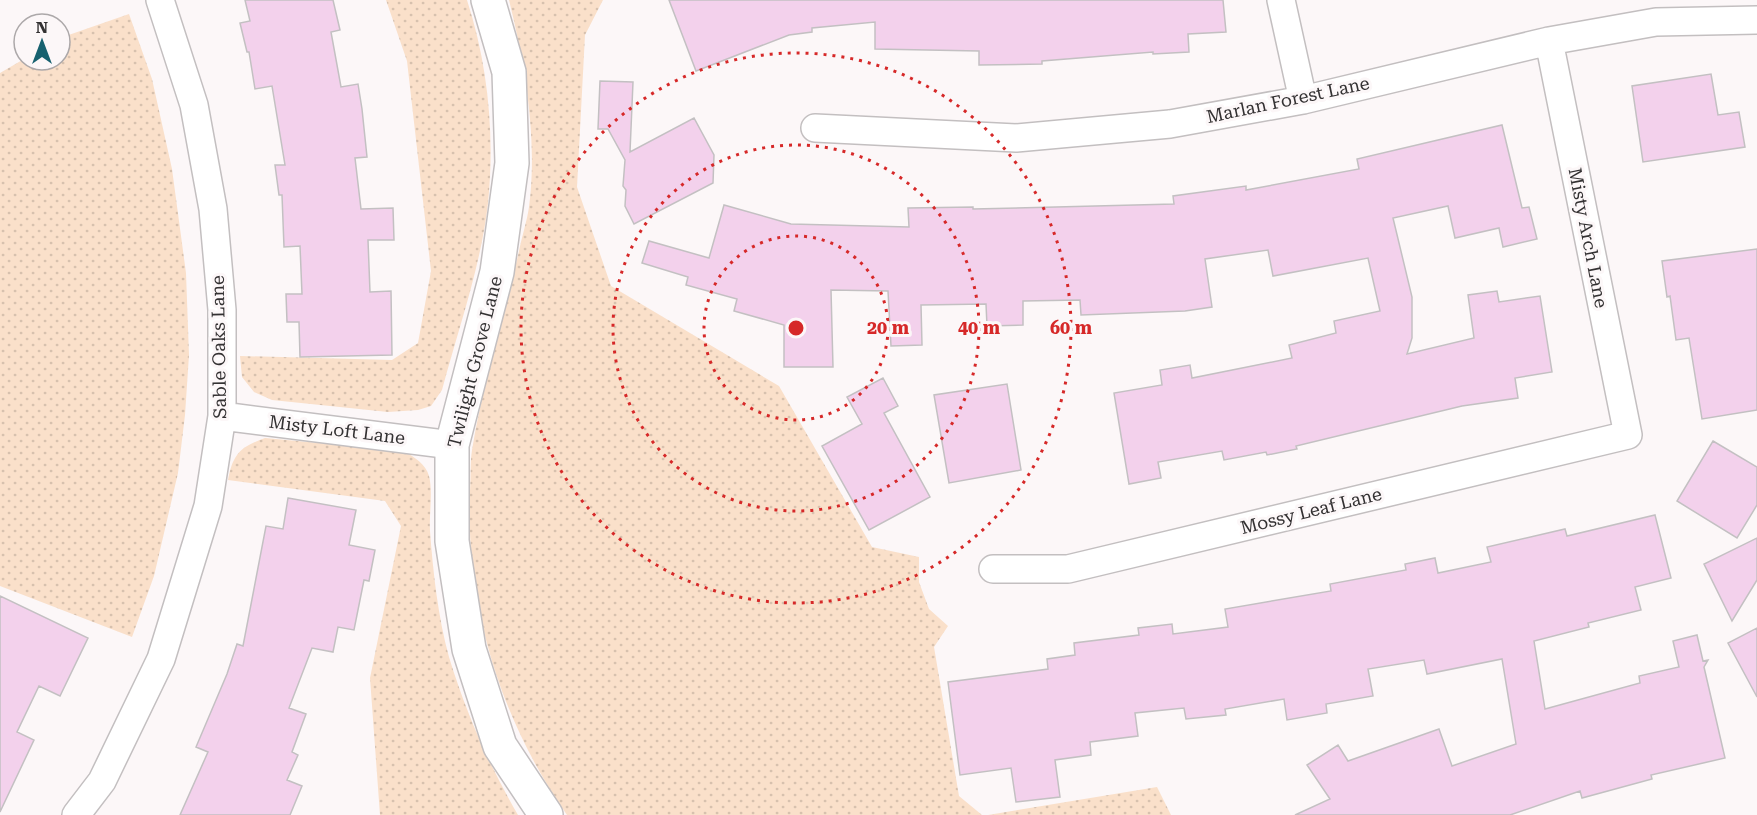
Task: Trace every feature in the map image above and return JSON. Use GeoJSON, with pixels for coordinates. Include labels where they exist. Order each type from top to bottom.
{"type":"FeatureCollection","features":[{"type":"Feature","properties":{"kind":"street","name":"Sable Oaks Lane"},"geometry":{"type":"LineString","coordinates":[[76,815],[102,781],[161,659],[208,506],[222,416],[222,310],[213,209],[194,105],[160,0]]}},
{"type":"Feature","properties":{"kind":"street","name":"Twilight Grove Lane"},"geometry":{"type":"LineString","coordinates":[[488,0],[509,72],[512,164],[497,272],[452,444],[452,541],[469,650],[500,746],[546,815]]}},
{"type":"Feature","properties":{"kind":"street"},"geometry":{"type":"LineString","coordinates":[[1281,0],[1303,100]]}},
{"type":"Feature","properties":{"kind":"street","name":"Marlan Forest Lane"},"geometry":{"type":"LineString","coordinates":[[815,128],[1016,138],[1170,124],[1303,100],[1549,41],[1656,22],[1757,20]]}},
{"type":"Feature","properties":{"kind":"street","name":"Misty Arch Lane"},"geometry":{"type":"LineString","coordinates":[[1549,41],[1628,435]]}},
{"type":"Feature","properties":{"kind":"street","name":"Misty Loft Lane"},"geometry":{"type":"LineString","coordinates":[[222,416],[452,444]]}},
{"type":"Feature","properties":{"kind":"street","name":"Mossy Leaf Lane"},"geometry":{"type":"LineString","coordinates":[[993,569],[1068,569],[1628,435]]}},
{"type":"Feature","properties":{"kind":"shaded area"},"geometry":{"type":"Polygon","coordinates":[[[386,0],[467,0],[480,50],[488,100],[490,177],[485,227],[462,321],[442,390],[431,406],[418,410],[388,412],[272,400],[254,392],[242,377],[240,356],[392,360],[418,343],[431,271],[407,61],[386,0]]]}},
{"type":"Feature","properties":{"kind":"shaded area"},"geometry":{"type":"Polygon","coordinates":[[[509,0],[603,0],[585,35],[577,187],[611,286],[779,386],[872,547],[919,557],[919,582],[929,609],[948,626],[934,647],[959,796],[982,815],[567,815],[544,779],[523,741],[492,660],[481,619],[470,534],[472,450],[527,218],[531,181],[531,129],[525,76],[509,0]]]}},
{"type":"Feature","properties":{"kind":"shaded area"},"geometry":{"type":"Polygon","coordinates":[[[129,14],[152,79],[172,169],[186,273],[189,355],[178,473],[154,576],[132,637],[0,586],[0,73],[12,66],[12,72],[72,72],[72,34],[129,14]]]}},
{"type":"Feature","properties":{"kind":"shaded area"},"geometry":{"type":"Polygon","coordinates":[[[265,438],[404,451],[425,468],[431,489],[430,531],[434,578],[449,657],[479,738],[518,815],[380,815],[370,678],[401,526],[385,501],[228,480],[232,464],[239,453],[249,445],[265,438]]]}},
{"type":"Feature","properties":{"kind":"shaded area"},"geometry":{"type":"Polygon","coordinates":[[[1157,787],[1171,815],[988,815],[1157,787]]]}},
{"type":"Feature","properties":{"kind":"building"},"geometry":{"type":"Polygon","coordinates":[[[245,0],[333,0],[340,30],[331,32],[341,87],[358,84],[362,109],[367,157],[355,158],[361,209],[393,208],[394,240],[368,240],[370,292],[391,291],[392,355],[300,357],[299,322],[287,322],[286,294],[302,294],[300,246],[284,247],[282,195],[279,195],[275,165],[285,165],[272,86],[255,89],[249,52],[247,52],[240,23],[250,21],[245,0]]]}},
{"type":"Feature","properties":{"kind":"building"},"geometry":{"type":"Polygon","coordinates":[[[669,0],[1223,0],[1226,32],[1188,34],[1189,52],[1153,54],[1153,52],[1042,61],[1042,64],[979,65],[979,51],[875,49],[875,22],[812,28],[812,32],[789,35],[696,71],[669,0]]]}},
{"type":"Feature","properties":{"kind":"building"},"geometry":{"type":"Polygon","coordinates":[[[1711,74],[1718,115],[1739,112],[1745,147],[1643,162],[1632,86],[1711,74]]]}},
{"type":"Feature","properties":{"kind":"building"},"geometry":{"type":"Polygon","coordinates":[[[600,81],[633,82],[630,152],[694,118],[714,155],[713,183],[634,224],[625,206],[626,190],[623,186],[625,160],[608,129],[598,129],[600,81]]]}},
{"type":"Feature","properties":{"kind":"building"},"geometry":{"type":"Polygon","coordinates":[[[1502,125],[1522,208],[1529,207],[1537,239],[1503,247],[1499,228],[1455,238],[1448,206],[1393,218],[1412,297],[1412,338],[1407,354],[1474,338],[1468,295],[1497,291],[1499,302],[1540,296],[1552,372],[1515,378],[1518,398],[1462,406],[1267,455],[1266,452],[1224,460],[1222,451],[1158,462],[1161,478],[1129,484],[1114,393],[1162,385],[1160,370],[1190,365],[1192,378],[1292,358],[1289,345],[1336,333],[1334,321],[1380,311],[1368,258],[1273,276],[1268,250],[1205,259],[1212,307],[1185,311],[1081,315],[1080,300],[1023,301],[1023,325],[987,326],[986,304],[921,305],[922,345],[891,346],[888,291],[831,290],[833,367],[784,367],[784,325],[734,311],[737,299],[686,285],[688,277],[642,263],[649,241],[709,258],[724,205],[791,224],[909,227],[908,208],[973,207],[973,209],[1174,204],[1173,196],[1246,186],[1246,190],[1359,169],[1357,159],[1502,125]]]}},
{"type":"Feature","properties":{"kind":"building"},"geometry":{"type":"Polygon","coordinates":[[[1757,249],[1757,410],[1702,419],[1689,338],[1676,340],[1662,261],[1757,249]]]}},
{"type":"Feature","properties":{"kind":"building"},"geometry":{"type":"Polygon","coordinates":[[[883,378],[898,406],[884,413],[930,497],[869,530],[822,446],[862,424],[847,397],[883,378]]]}},
{"type":"Feature","properties":{"kind":"building"},"geometry":{"type":"Polygon","coordinates":[[[1007,384],[1021,470],[949,483],[934,395],[1007,384]]]}},
{"type":"Feature","properties":{"kind":"building"},"geometry":{"type":"Polygon","coordinates":[[[1713,441],[1757,467],[1757,505],[1737,538],[1677,501],[1713,441]]]}},
{"type":"Feature","properties":{"kind":"building"},"geometry":{"type":"Polygon","coordinates":[[[288,498],[356,510],[349,545],[375,550],[369,581],[364,580],[354,630],[338,627],[333,652],[312,648],[289,708],[306,714],[292,752],[298,755],[287,780],[302,786],[290,815],[180,815],[208,752],[196,747],[227,674],[237,644],[243,646],[266,526],[283,529],[288,498]]]}},
{"type":"Feature","properties":{"kind":"building"},"geometry":{"type":"Polygon","coordinates":[[[1655,515],[1671,578],[1635,587],[1641,610],[1588,623],[1589,627],[1534,641],[1545,709],[1640,683],[1639,676],[1679,667],[1673,641],[1697,635],[1703,661],[1708,660],[1704,667],[1725,758],[1651,775],[1652,779],[1582,798],[1580,791],[1510,815],[1295,815],[1330,799],[1307,765],[1338,745],[1348,761],[1439,729],[1452,766],[1516,744],[1502,659],[1427,674],[1424,660],[1368,669],[1373,696],[1326,704],[1327,713],[1287,720],[1284,699],[1225,709],[1226,715],[1186,719],[1184,708],[1135,713],[1138,736],[1090,742],[1091,755],[1055,760],[1060,797],[1016,802],[1011,768],[960,775],[948,682],[1048,669],[1047,659],[1075,655],[1074,643],[1139,635],[1138,628],[1172,624],[1173,634],[1228,627],[1225,609],[1331,591],[1330,584],[1406,570],[1405,564],[1435,558],[1438,573],[1491,562],[1487,547],[1565,529],[1567,536],[1655,515]]]}},
{"type":"Feature","properties":{"kind":"building"},"geometry":{"type":"Polygon","coordinates":[[[1757,538],[1757,580],[1732,621],[1704,564],[1757,538]]]}},
{"type":"Feature","properties":{"kind":"building"},"geometry":{"type":"Polygon","coordinates":[[[0,596],[88,638],[60,696],[39,686],[17,732],[34,740],[0,812],[0,596]]]}},
{"type":"Feature","properties":{"kind":"building"},"geometry":{"type":"Polygon","coordinates":[[[1757,628],[1757,697],[1728,643],[1757,628]]]}}]}
